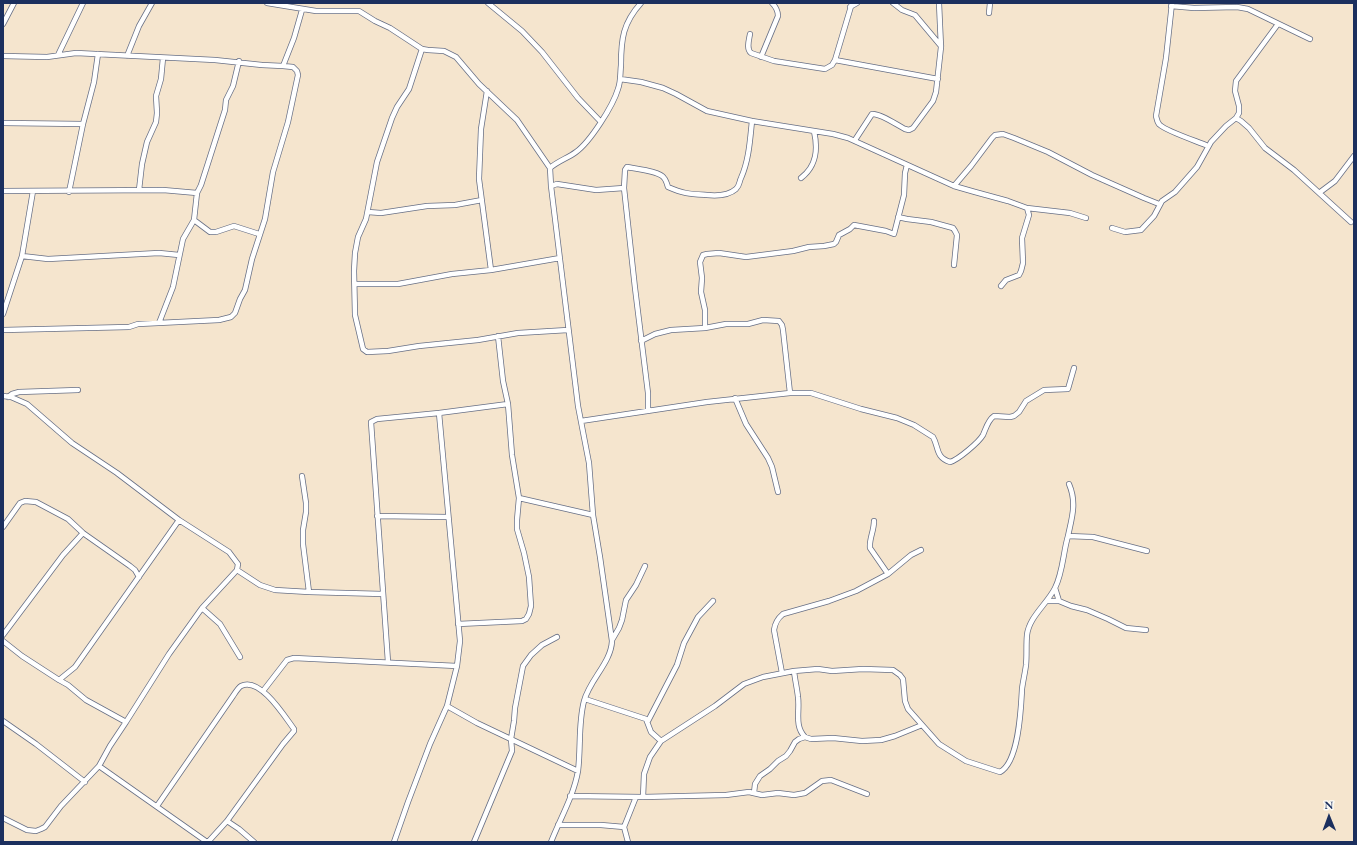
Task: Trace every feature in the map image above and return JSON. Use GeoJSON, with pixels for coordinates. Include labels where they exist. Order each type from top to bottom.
{"type":"FeatureCollection","features":[{"type":"Feature","properties":{"kind":"street"},"geometry":{"type":"LineString","coordinates":[[3,24],[14,3]]}},
{"type":"Feature","properties":{"kind":"street"},"geometry":{"type":"LineString","coordinates":[[58,55],[83,3]]}},
{"type":"Feature","properties":{"kind":"street"},"geometry":{"type":"LineString","coordinates":[[127,56],[139,26],[152,3]]}},
{"type":"Feature","properties":{"kind":"street"},"geometry":{"type":"LineString","coordinates":[[267,3],[302,10],[332,12],[359,11],[374,21],[390,28],[422,49],[444,51],[456,57],[470,74],[517,120],[550,168],[568,330],[581,421],[589,463],[593,515],[612,641],[610,653],[596,676],[585,699],[582,713],[578,771],[570,796],[551,842]]}},
{"type":"Feature","properties":{"kind":"street"},"geometry":{"type":"LineString","coordinates":[[488,3],[522,31],[542,52],[578,98],[600,122]]}},
{"type":"Feature","properties":{"kind":"street"},"geometry":{"type":"LineString","coordinates":[[550,168],[554,164],[577,152],[589,138],[613,102],[620,79],[621,45],[623,33],[634,10],[641,3]]}},
{"type":"Feature","properties":{"kind":"street"},"geometry":{"type":"LineString","coordinates":[[761,57],[778,16],[778,12],[772,3]]}},
{"type":"Feature","properties":{"kind":"street"},"geometry":{"type":"LineString","coordinates":[[750,34],[748,43],[749,51],[761,57],[825,69],[832,65],[835,60],[851,5],[857,3]]}},
{"type":"Feature","properties":{"kind":"street"},"geometry":{"type":"LineString","coordinates":[[893,3],[902,10],[915,15],[942,47]]}},
{"type":"Feature","properties":{"kind":"street"},"geometry":{"type":"LineString","coordinates":[[855,140],[872,114],[882,116],[909,130],[913,128],[933,101],[936,92],[942,47],[939,3]]}},
{"type":"Feature","properties":{"kind":"street"},"geometry":{"type":"LineString","coordinates":[[988,13],[990,3]]}},
{"type":"Feature","properties":{"kind":"street"},"geometry":{"type":"LineString","coordinates":[[1208,146],[1160,126],[1157,122],[1156,116],[1166,58],[1171,4],[1205,9],[1242,7],[1310,40]]}},
{"type":"Feature","properties":{"kind":"street"},"geometry":{"type":"LineString","coordinates":[[283,66],[294,38],[302,10]]}},
{"type":"Feature","properties":{"kind":"street"},"geometry":{"type":"LineString","coordinates":[[1112,228],[1125,232],[1141,230],[1154,216],[1159,204],[1175,192],[1197,167],[1208,146],[1226,126],[1236,118],[1239,113],[1240,106],[1235,92],[1236,81],[1278,24]]}},
{"type":"Feature","properties":{"kind":"street"},"geometry":{"type":"LineString","coordinates":[[422,49],[409,89],[397,107],[392,118],[377,162],[368,212],[363,228],[358,237],[354,271],[355,315],[363,349],[367,352],[388,351],[419,346],[478,340],[518,333],[568,330]]}},
{"type":"Feature","properties":{"kind":"street"},"geometry":{"type":"LineString","coordinates":[[3,56],[47,57],[76,53],[239,61],[262,65],[292,67],[297,70],[298,75],[288,122],[273,172],[265,219],[259,234],[245,290],[235,313],[231,317],[220,320],[138,324],[129,326],[3,330]]}},
{"type":"Feature","properties":{"kind":"street"},"geometry":{"type":"LineString","coordinates":[[69,192],[94,82],[98,54]]}},
{"type":"Feature","properties":{"kind":"street"},"geometry":{"type":"LineString","coordinates":[[139,190],[142,164],[147,142],[156,122],[156,96],[161,79],[163,58]]}},
{"type":"Feature","properties":{"kind":"street"},"geometry":{"type":"LineString","coordinates":[[835,60],[938,79]]}},
{"type":"Feature","properties":{"kind":"street"},"geometry":{"type":"LineString","coordinates":[[159,323],[173,287],[185,233],[194,220],[197,193],[201,185],[225,110],[226,100],[233,86],[239,61]]}},
{"type":"Feature","properties":{"kind":"street"},"geometry":{"type":"LineString","coordinates":[[620,79],[641,82],[662,88],[707,111],[752,121],[833,134],[855,140],[954,186],[1008,201],[1027,208],[1070,213],[1086,218]]}},
{"type":"Feature","properties":{"kind":"street"},"geometry":{"type":"LineString","coordinates":[[487,91],[481,128],[479,180],[491,270]]}},
{"type":"Feature","properties":{"kind":"street"},"geometry":{"type":"LineString","coordinates":[[1236,118],[1249,128],[1265,148],[1294,170],[1351,222]]}},
{"type":"Feature","properties":{"kind":"street"},"geometry":{"type":"LineString","coordinates":[[648,411],[648,393],[624,188],[625,170],[627,167],[645,170],[662,176],[668,187],[687,194],[720,195],[732,192],[739,185],[747,163],[752,121]]}},
{"type":"Feature","properties":{"kind":"street"},"geometry":{"type":"LineString","coordinates":[[3,123],[84,124]]}},
{"type":"Feature","properties":{"kind":"street"},"geometry":{"type":"LineString","coordinates":[[801,178],[808,173],[811,168],[816,150],[814,131]]}},
{"type":"Feature","properties":{"kind":"street"},"geometry":{"type":"LineString","coordinates":[[954,186],[992,138],[1003,134],[1048,152],[1092,175],[1159,204]]}},
{"type":"Feature","properties":{"kind":"street"},"geometry":{"type":"LineString","coordinates":[[1319,193],[1336,181],[1354,156]]}},
{"type":"Feature","properties":{"kind":"street"},"geometry":{"type":"LineString","coordinates":[[705,328],[705,310],[701,292],[702,278],[700,262],[703,255],[719,253],[746,257],[793,252],[809,247],[824,246],[834,244],[839,236],[854,225],[894,234],[904,195],[904,180],[907,165]]}},
{"type":"Feature","properties":{"kind":"street"},"geometry":{"type":"LineString","coordinates":[[551,186],[557,184],[596,190],[624,188]]}},
{"type":"Feature","properties":{"kind":"street"},"geometry":{"type":"LineString","coordinates":[[3,191],[69,192],[163,190],[197,193]]}},
{"type":"Feature","properties":{"kind":"street"},"geometry":{"type":"LineString","coordinates":[[3,314],[22,256],[33,191]]}},
{"type":"Feature","properties":{"kind":"street"},"geometry":{"type":"LineString","coordinates":[[368,212],[381,213],[427,206],[455,205],[482,200]]}},
{"type":"Feature","properties":{"kind":"street"},"geometry":{"type":"LineString","coordinates":[[1001,286],[1006,280],[1019,275],[1021,271],[1023,263],[1022,238],[1029,215],[1027,208]]}},
{"type":"Feature","properties":{"kind":"street"},"geometry":{"type":"LineString","coordinates":[[898,217],[931,222],[953,228],[957,235],[954,265]]}},
{"type":"Feature","properties":{"kind":"street"},"geometry":{"type":"LineString","coordinates":[[194,220],[210,232],[216,232],[234,226],[259,234]]}},
{"type":"Feature","properties":{"kind":"street"},"geometry":{"type":"LineString","coordinates":[[22,256],[48,259],[159,253],[179,255]]}},
{"type":"Feature","properties":{"kind":"street"},"geometry":{"type":"LineString","coordinates":[[355,284],[398,284],[452,274],[491,270],[560,258]]}},
{"type":"Feature","properties":{"kind":"street"},"geometry":{"type":"LineString","coordinates":[[641,341],[655,334],[671,330],[705,328],[726,324],[748,324],[763,320],[778,322],[782,325],[783,330],[790,393]]}},
{"type":"Feature","properties":{"kind":"street"},"geometry":{"type":"LineString","coordinates":[[458,624],[522,621],[529,614],[531,606],[529,577],[524,552],[517,529],[519,498],[512,455],[508,404],[503,381],[498,336]]}},
{"type":"Feature","properties":{"kind":"street"},"geometry":{"type":"LineString","coordinates":[[581,421],[736,398],[764,397],[790,393],[811,393],[861,409],[906,421],[933,437],[937,450],[944,459],[950,462],[959,458],[979,442],[990,420],[994,416],[1014,416],[1019,412],[1026,400],[1044,390],[1068,389],[1074,368]]}},
{"type":"Feature","properties":{"kind":"street"},"geometry":{"type":"LineString","coordinates":[[5,396],[29,391],[78,390]]}},
{"type":"Feature","properties":{"kind":"street"},"geometry":{"type":"LineString","coordinates":[[3,818],[27,830],[36,831],[45,827],[61,806],[99,766],[110,746],[169,654],[202,608],[237,570],[238,564],[230,552],[180,520],[117,473],[72,443],[27,404],[5,396]]}},
{"type":"Feature","properties":{"kind":"street"},"geometry":{"type":"LineString","coordinates":[[736,398],[746,424],[768,458],[772,467],[778,492]]}},
{"type":"Feature","properties":{"kind":"street"},"geometry":{"type":"LineString","coordinates":[[388,662],[377,516],[372,422],[376,419],[508,404]]}},
{"type":"Feature","properties":{"kind":"street"},"geometry":{"type":"LineString","coordinates":[[394,842],[430,744],[447,706],[457,666],[460,641],[439,413]]}},
{"type":"Feature","properties":{"kind":"street"},"geometry":{"type":"LineString","coordinates":[[302,476],[306,508],[303,544],[309,592]]}},
{"type":"Feature","properties":{"kind":"street"},"geometry":{"type":"LineString","coordinates":[[642,797],[644,774],[650,757],[661,741],[715,706],[744,684],[763,677],[782,673],[818,669],[832,671],[863,669],[893,670],[903,679],[906,705],[939,744],[966,761],[996,772],[1003,770],[1012,754],[1019,730],[1022,688],[1026,664],[1027,634],[1030,625],[1055,588],[1061,568],[1073,514],[1074,499],[1069,484]]}},
{"type":"Feature","properties":{"kind":"street"},"geometry":{"type":"LineString","coordinates":[[519,498],[593,515]]}},
{"type":"Feature","properties":{"kind":"street"},"geometry":{"type":"LineString","coordinates":[[3,527],[20,503],[31,501],[42,505],[68,519],[83,533],[135,570],[139,577]]}},
{"type":"Feature","properties":{"kind":"street"},"geometry":{"type":"LineString","coordinates":[[377,516],[448,517]]}},
{"type":"Feature","properties":{"kind":"street"},"geometry":{"type":"LineString","coordinates":[[59,680],[75,667],[180,520]]}},
{"type":"Feature","properties":{"kind":"street"},"geometry":{"type":"LineString","coordinates":[[874,521],[874,528],[869,543],[870,548],[888,574]]}},
{"type":"Feature","properties":{"kind":"street"},"geometry":{"type":"LineString","coordinates":[[3,635],[63,555],[83,533]]}},
{"type":"Feature","properties":{"kind":"street"},"geometry":{"type":"LineString","coordinates":[[1068,536],[1093,537],[1147,551]]}},
{"type":"Feature","properties":{"kind":"street"},"geometry":{"type":"LineString","coordinates":[[782,673],[774,635],[774,626],[778,618],[783,614],[829,602],[856,591],[888,574],[910,555],[921,550]]}},
{"type":"Feature","properties":{"kind":"street"},"geometry":{"type":"LineString","coordinates":[[612,641],[622,620],[626,600],[636,585],[645,566]]}},
{"type":"Feature","properties":{"kind":"street"},"geometry":{"type":"LineString","coordinates":[[135,570],[143,571]]}},
{"type":"Feature","properties":{"kind":"street"},"geometry":{"type":"LineString","coordinates":[[237,570],[260,585],[275,590],[383,594]]}},
{"type":"Feature","properties":{"kind":"street"},"geometry":{"type":"LineString","coordinates":[[1055,588],[1059,601]]}},
{"type":"Feature","properties":{"kind":"street"},"geometry":{"type":"LineString","coordinates":[[648,722],[677,665],[684,643],[698,617],[713,601]]}},
{"type":"Feature","properties":{"kind":"street"},"geometry":{"type":"LineString","coordinates":[[1047,601],[1059,601],[1101,615],[1126,628],[1146,630]]}},
{"type":"Feature","properties":{"kind":"street"},"geometry":{"type":"LineString","coordinates":[[202,608],[220,624],[240,657]]}},
{"type":"Feature","properties":{"kind":"street"},"geometry":{"type":"LineString","coordinates":[[474,842],[512,751],[511,739],[517,695],[523,666],[531,655],[542,645],[557,637]]}},
{"type":"Feature","properties":{"kind":"street"},"geometry":{"type":"LineString","coordinates":[[3,641],[22,656],[68,685],[86,700],[126,722]]}},
{"type":"Feature","properties":{"kind":"street"},"geometry":{"type":"LineString","coordinates":[[263,691],[287,660],[294,658],[457,666]]}},
{"type":"Feature","properties":{"kind":"street"},"geometry":{"type":"LineString","coordinates":[[794,671],[798,699],[798,722],[805,738]]}},
{"type":"Feature","properties":{"kind":"street"},"geometry":{"type":"LineString","coordinates":[[99,766],[208,842],[227,821],[294,731],[271,697],[252,685],[240,687],[157,806]]}},
{"type":"Feature","properties":{"kind":"street"},"geometry":{"type":"LineString","coordinates":[[585,699],[646,719],[651,732],[661,741]]}},
{"type":"Feature","properties":{"kind":"street"},"geometry":{"type":"LineString","coordinates":[[447,706],[477,723],[578,771]]}},
{"type":"Feature","properties":{"kind":"street"},"geometry":{"type":"LineString","coordinates":[[3,721],[85,782]]}},
{"type":"Feature","properties":{"kind":"street"},"geometry":{"type":"LineString","coordinates":[[754,793],[755,784],[760,776],[786,756],[796,740],[805,738],[834,738],[881,740],[922,725]]}},
{"type":"Feature","properties":{"kind":"street"},"geometry":{"type":"LineString","coordinates":[[570,796],[642,797],[726,795],[749,792],[762,795],[778,793],[789,796],[800,795],[810,791],[818,783],[826,780],[831,780],[867,794]]}},
{"type":"Feature","properties":{"kind":"street"},"geometry":{"type":"LineString","coordinates":[[628,842],[624,827],[636,797]]}},
{"type":"Feature","properties":{"kind":"street"},"geometry":{"type":"LineString","coordinates":[[227,821],[254,842]]}},
{"type":"Feature","properties":{"kind":"street"},"geometry":{"type":"LineString","coordinates":[[558,826],[601,825],[624,827]]}}]}
